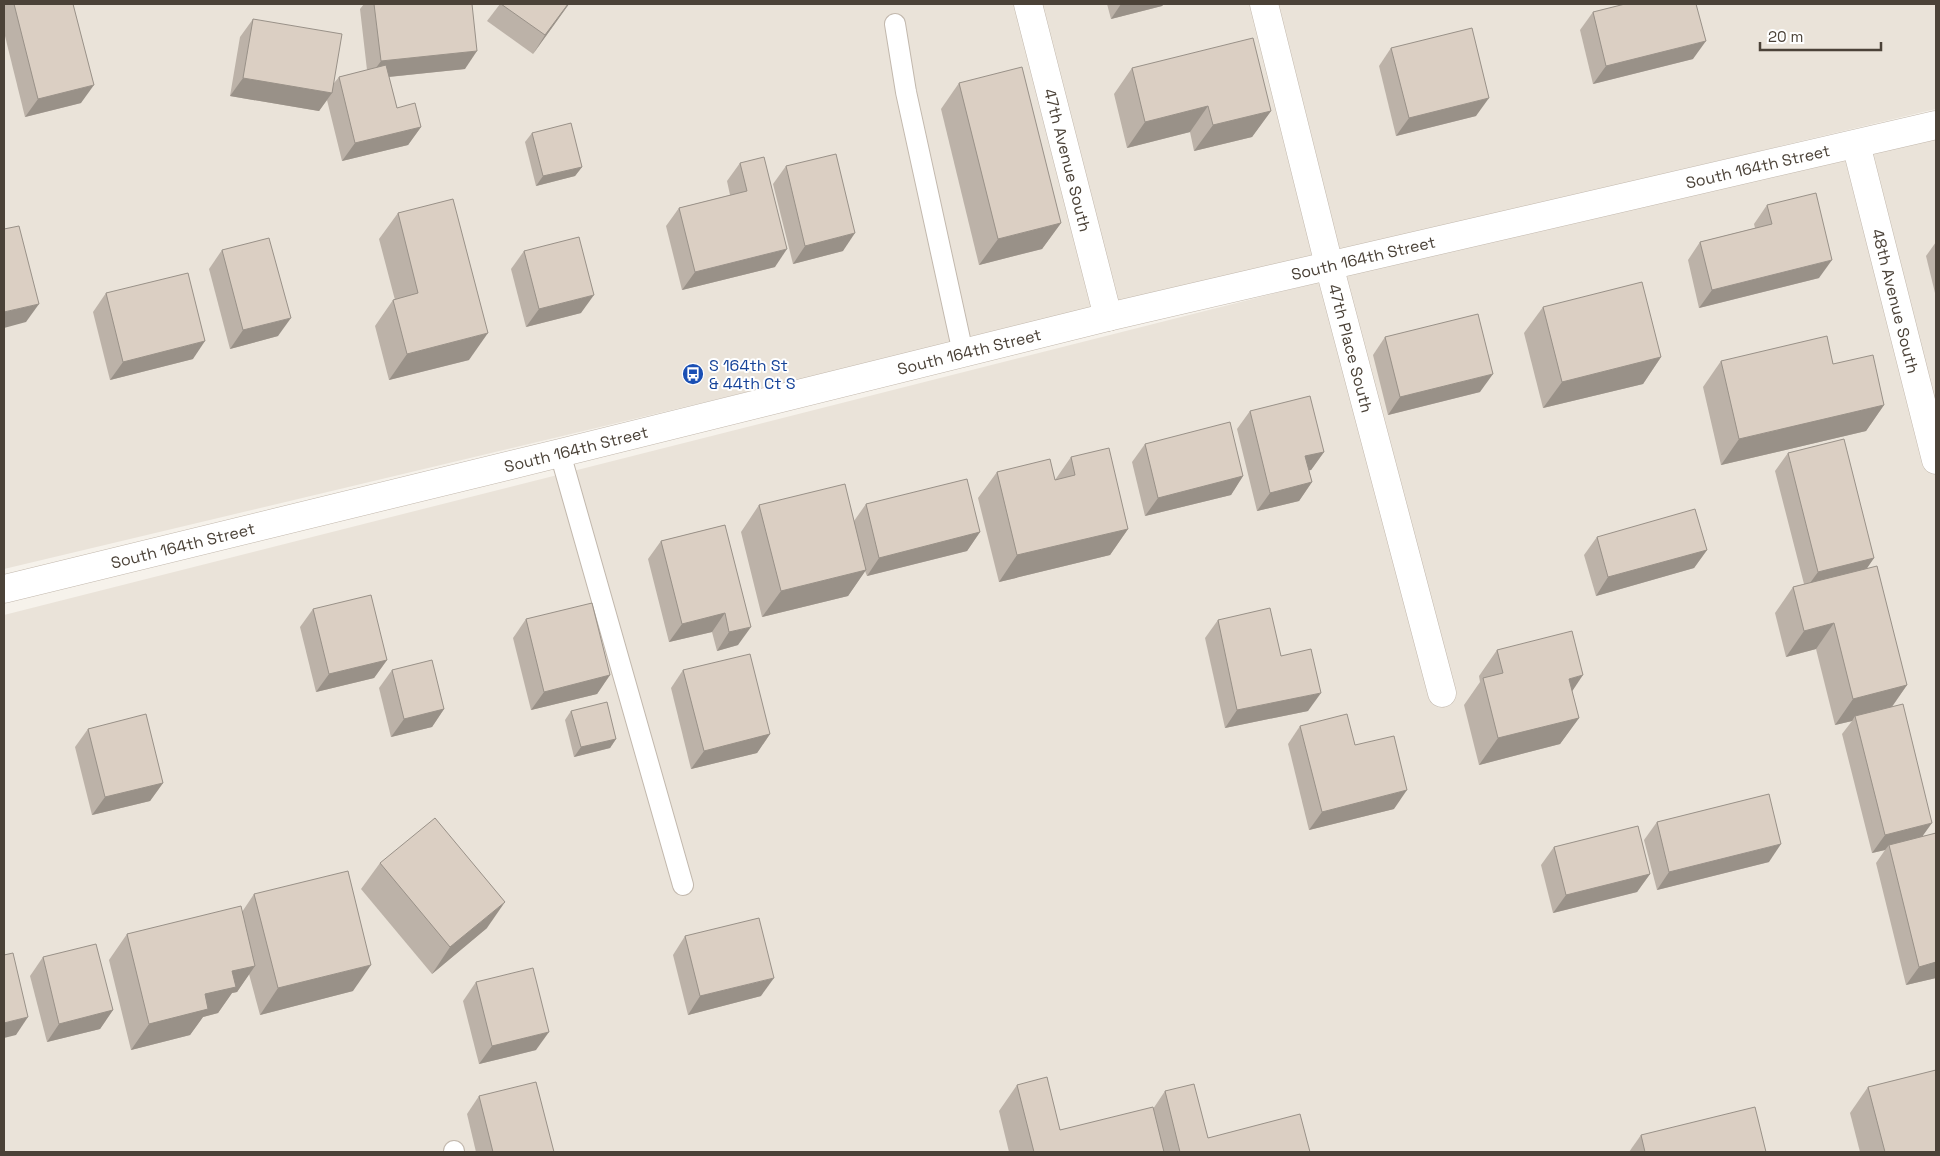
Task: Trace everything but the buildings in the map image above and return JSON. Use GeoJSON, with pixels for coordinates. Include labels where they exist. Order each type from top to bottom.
{"type":"FeatureCollection","features":[{"type":"Feature","properties":{"kind":"street","name":"47th Avenue South"},"geometry":{"type":"LineString","coordinates":[[1028,4],[1108,317]]}},
{"type":"Feature","properties":{"kind":"street","name":"47th Place South"},"geometry":{"type":"LineString","coordinates":[[1264,4],[1329,265],[1442,693]]}},
{"type":"Feature","properties":{"kind":"street","name":"South 164th Street"},"geometry":{"type":"LineString","coordinates":[[4,589],[1108,317],[1936,125]]}},
{"type":"Feature","properties":{"kind":"street","name":"48th Avenue South"},"geometry":{"type":"LineString","coordinates":[[1856,144],[1936,460]]}},
{"type":"Feature","properties":{"kind":"lane"},"geometry":{"type":"LineString","coordinates":[[895,24],[906,92],[963,353]]}},
{"type":"Feature","properties":{"kind":"lane"},"geometry":{"type":"LineString","coordinates":[[560,453],[683,885]]}},
{"type":"Feature","properties":{"kind":"shaded area"},"geometry":{"type":"Polygon","coordinates":[[[4,4],[1936,4],[1936,109],[4,569],[4,4]]]}},
{"type":"Feature","properties":{"kind":"shaded area"},"geometry":{"type":"Polygon","coordinates":[[[1936,126],[1936,1152],[4,1152],[4,615],[1936,126]]]}},
{"type":"Feature","properties":{"kind":"place","name":"S 164th St & 44th Ct S"},"geometry":{"type":"Point","coordinates":[693,374]}}]}
